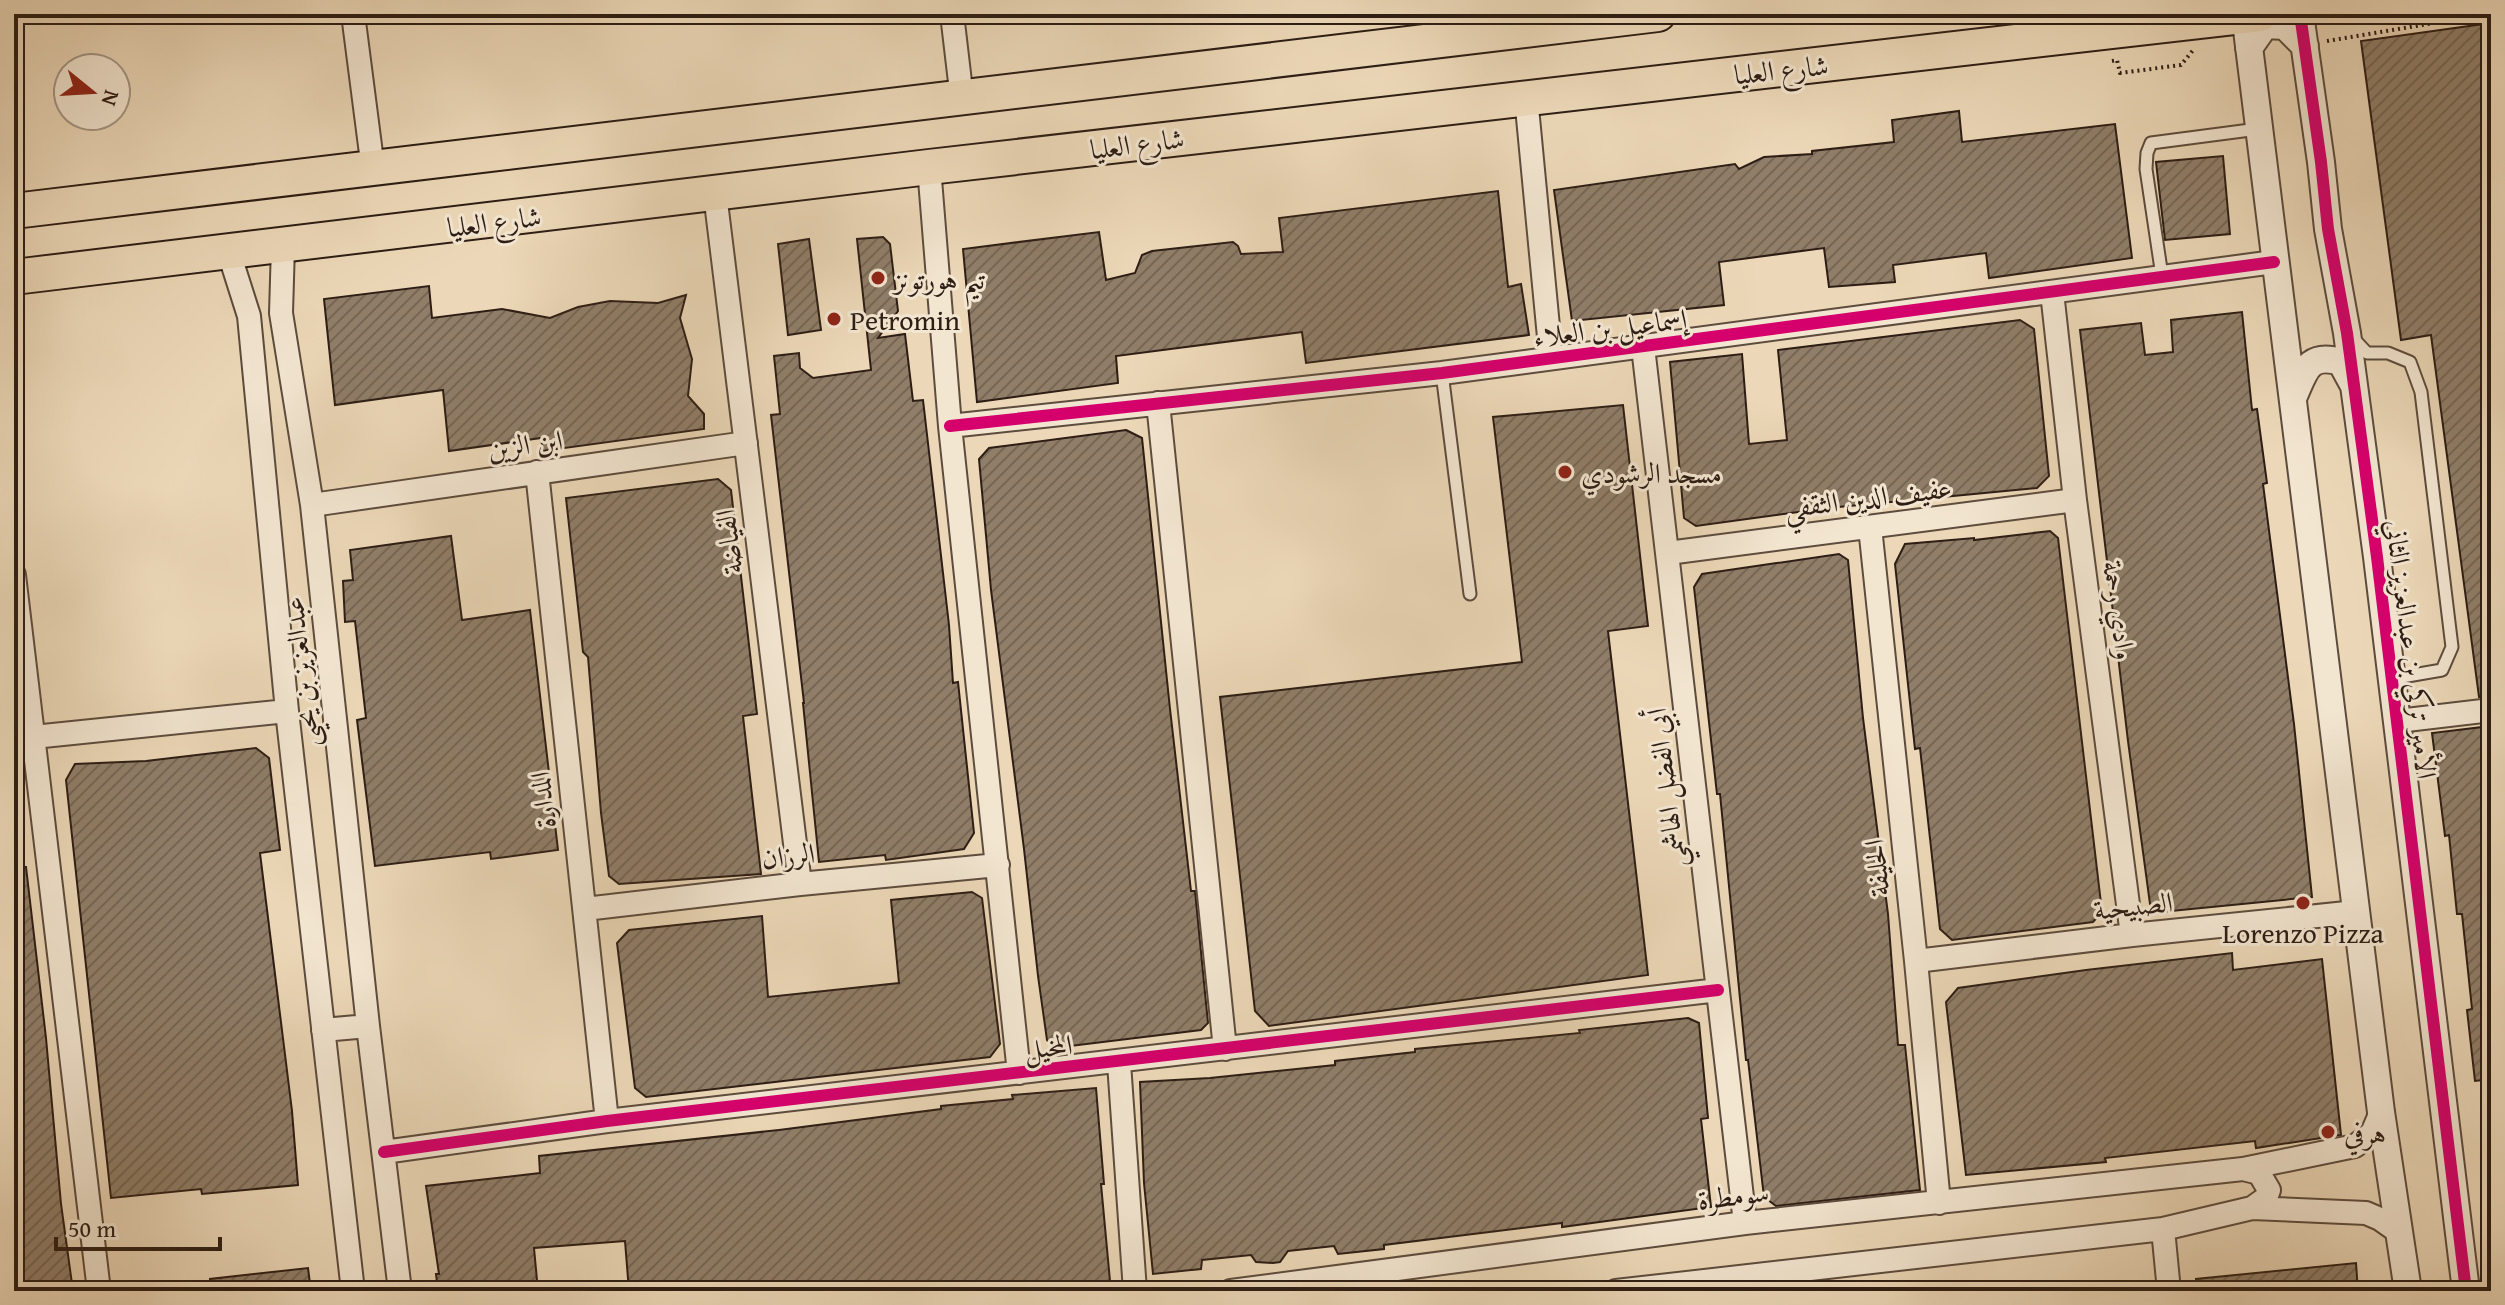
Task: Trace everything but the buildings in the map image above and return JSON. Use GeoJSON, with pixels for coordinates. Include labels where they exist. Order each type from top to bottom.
{"type":"FeatureCollection","features":[{"type":"Feature","properties":{"kind":"main road"},"geometry":{"type":"LineString","coordinates":[[14,211],[1658,14]]}},
{"type":"Feature","properties":{"kind":"main road","name":"شارع العليا"},"geometry":{"type":"LineString","coordinates":[[14,277],[1526,97],[2250,23]]}},
{"type":"Feature","properties":{"kind":"street"},"geometry":{"type":"LineString","coordinates":[[353,14],[373,169]]}},
{"type":"Feature","properties":{"kind":"street"},"geometry":{"type":"LineString","coordinates":[[952,14],[962,99]]}},
{"type":"Feature","properties":{"kind":"street","name":"الأمير تركي بن عبدالعزيز الثاني"},"geometry":{"type":"LineString","coordinates":[[2300,14],[2310,44],[2328,229],[2347,333],[2390,679],[2398,721],[2466,1291]]}},
{"type":"Feature","properties":{"kind":"street"},"geometry":{"type":"LineString","coordinates":[[2310,44],[2285,26],[2250,23],[2258,129],[2274,262],[2381,1112],[2408,1291]]}},
{"type":"Feature","properties":{"kind":"street"},"geometry":{"type":"LineString","coordinates":[[1526,97],[1551,358]]}},
{"type":"Feature","properties":{"kind":"street"},"geometry":{"type":"LineString","coordinates":[[929,167],[950,426],[1019,1073]]}},
{"type":"Feature","properties":{"kind":"street","name":"الفياضة"},"geometry":{"type":"LineString","coordinates":[[715,194],[800,884]]}},
{"type":"Feature","properties":{"kind":"street","name":"عبدالعزيز بن يحيى"},"geometry":{"type":"LineString","coordinates":[[283,246],[281,313],[312,505],[400,1291]]}},
{"type":"Feature","properties":{"kind":"street","name":"عبدالعزيز بن يحيى"},"geometry":{"type":"LineString","coordinates":[[229,253],[249,316],[287,711],[353,1291]]}},
{"type":"Feature","properties":{"kind":"street","name":"إسماعيل بن العلاء"},"geometry":{"type":"LineString","coordinates":[[950,426],[1442,373],[2274,262]]}},
{"type":"Feature","properties":{"kind":"street","name":"وادي رحمة"},"geometry":{"type":"LineString","coordinates":[[2052,292],[2075,500],[2132,935]]}},
{"type":"Feature","properties":{"kind":"street"},"geometry":{"type":"LineString","coordinates":[[249,316],[281,313]]}},
{"type":"Feature","properties":{"kind":"street","name":"أبي الفضل الهاشمي"},"geometry":{"type":"LineString","coordinates":[[1643,347],[1745,1223]]}},
{"type":"Feature","properties":{"kind":"street"},"geometry":{"type":"LineString","coordinates":[[2292,400],[2306,370],[2313,361],[2325,357],[2341,362],[2354,387]]}},
{"type":"Feature","properties":{"kind":"street"},"geometry":{"type":"LineString","coordinates":[[1158,403],[1225,1049]]}},
{"type":"Feature","properties":{"kind":"street","name":"ابن الزين"},"geometry":{"type":"LineString","coordinates":[[312,505],[746,443]]}},
{"type":"Feature","properties":{"kind":"street","name":"المدارة"},"geometry":{"type":"LineString","coordinates":[[537,472],[607,1121]]}},
{"type":"Feature","properties":{"kind":"street","name":"عفيف الدين الثقفي"},"geometry":{"type":"LineString","coordinates":[[1668,553],[2075,500]]}},
{"type":"Feature","properties":{"kind":"street","name":"الحليفة"},"geometry":{"type":"LineString","coordinates":[[1870,527],[1939,1203]]}},
{"type":"Feature","properties":{"kind":"street"},"geometry":{"type":"LineString","coordinates":[[14,575],[24,737],[99,1291]]}},
{"type":"Feature","properties":{"kind":"street"},"geometry":{"type":"LineString","coordinates":[[2398,721],[2491,710]]}},
{"type":"Feature","properties":{"kind":"street"},"geometry":{"type":"LineString","coordinates":[[24,737],[287,711]]}},
{"type":"Feature","properties":{"kind":"street","name":"الرزان"},"geometry":{"type":"LineString","coordinates":[[585,909],[998,865]]}},
{"type":"Feature","properties":{"kind":"street","name":"الصبيحية"},"geometry":{"type":"LineString","coordinates":[[1916,961],[2356,912]]}},
{"type":"Feature","properties":{"kind":"street","name":"المخيل"},"geometry":{"type":"LineString","coordinates":[[384,1152],[607,1121],[1718,990]]}},
{"type":"Feature","properties":{"kind":"street"},"geometry":{"type":"LineString","coordinates":[[323,1030],[368,1026]]}},
{"type":"Feature","properties":{"kind":"street"},"geometry":{"type":"LineString","coordinates":[[1119,1063],[1135,1291]]}},
{"type":"Feature","properties":{"kind":"street","name":"سومطرة"},"geometry":{"type":"LineString","coordinates":[[1231,1291],[1745,1223],[2243,1169],[2355,1146],[2372,1133],[2381,1112]]}},
{"type":"Feature","properties":{"kind":"street"},"geometry":{"type":"LineString","coordinates":[[2243,1169],[2259,1173],[2269,1190],[2266,1198],[2252,1208]]}},
{"type":"Feature","properties":{"kind":"street"},"geometry":{"type":"LineString","coordinates":[[1616,1291],[2163,1229],[2252,1208],[2366,1213],[2400,1233]]}},
{"type":"Feature","properties":{"kind":"street"},"geometry":{"type":"LineString","coordinates":[[2163,1229],[2169,1291]]}},
{"type":"Feature","properties":{"kind":"lane"},"geometry":{"type":"LineString","coordinates":[[2162,276],[2146,169],[2151,143],[2258,129]]}},
{"type":"Feature","properties":{"kind":"lane"},"geometry":{"type":"LineString","coordinates":[[2347,333],[2367,353],[2388,353],[2410,362],[2421,392],[2452,647],[2442,670],[2390,679]]}},
{"type":"Feature","properties":{"kind":"lane"},"geometry":{"type":"LineString","coordinates":[[1442,373],[1470,594]]}},
{"type":"Feature","properties":{"kind":"path"},"geometry":{"type":"LineString","coordinates":[[2310,44],[2487,14]]}},
{"type":"Feature","properties":{"kind":"path"},"geometry":{"type":"LineString","coordinates":[[2117,60],[2120,73],[2181,65],[2197,46]]}},
{"type":"Feature","properties":{"kind":"cycle path"},"geometry":{"type":"LineString","coordinates":[[2300,14],[2328,229],[2347,333],[2377,557],[2466,1291]]}},
{"type":"Feature","properties":{"kind":"cycle path"},"geometry":{"type":"LineString","coordinates":[[950,426],[1442,373],[2274,262]]}},
{"type":"Feature","properties":{"kind":"cycle path"},"geometry":{"type":"LineString","coordinates":[[384,1152],[607,1121],[1718,990]]}},
{"type":"Feature","properties":{"kind":"place","name":"تيم هورتونز"},"geometry":{"type":"Point","coordinates":[878,278]}},
{"type":"Feature","properties":{"kind":"place","name":"Petromin"},"geometry":{"type":"Point","coordinates":[834,319]}},
{"type":"Feature","properties":{"kind":"place","name":"مسجد الرشودي"},"geometry":{"type":"Point","coordinates":[1565,472]}},
{"type":"Feature","properties":{"kind":"place","name":"Lorenzo Pizza"},"geometry":{"type":"Point","coordinates":[2303,903]}},
{"type":"Feature","properties":{"kind":"place","name":"هرفي"},"geometry":{"type":"Point","coordinates":[2328,1132]}}]}
